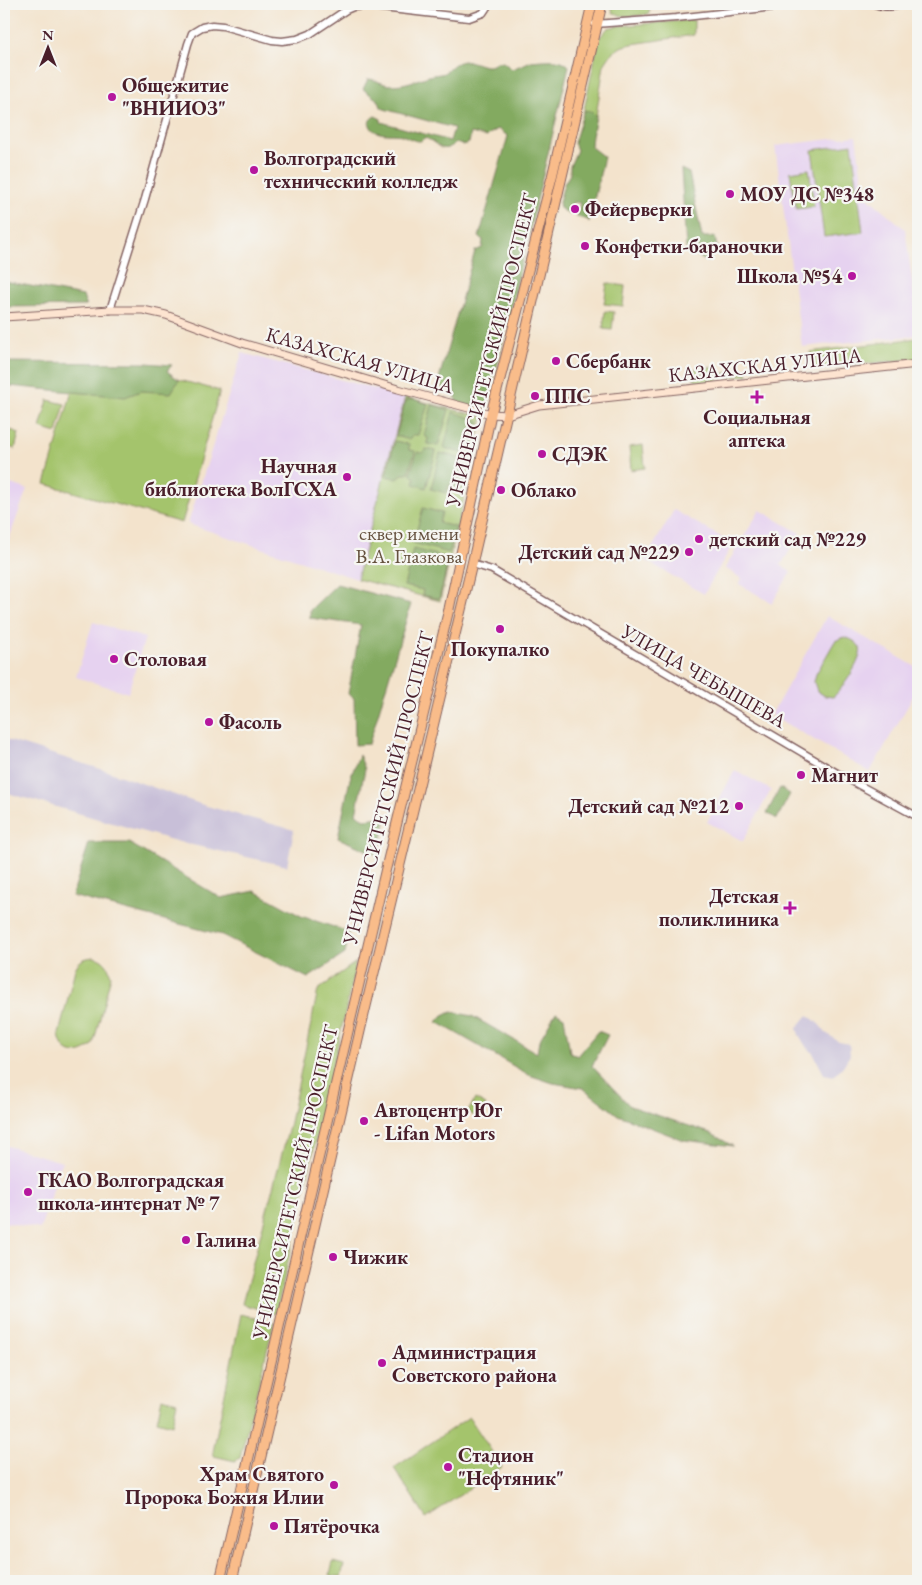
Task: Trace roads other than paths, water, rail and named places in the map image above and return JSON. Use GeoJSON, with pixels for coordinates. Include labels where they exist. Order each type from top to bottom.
{"type":"FeatureCollection","features":[{"type":"Feature","properties":{"kind":"highway","name":"УНИВЕРСИТЕТСКИЙ ПРОСПЕКТ"},"geometry":{"type":"LineString","coordinates":[[232,1581],[358,1036],[507,415],[592,23],[592,4]]}},
{"type":"Feature","properties":{"kind":"highway","name":"УНИВЕРСИТЕТСКИЙ ПРОСПЕКТ"},"geometry":{"type":"LineString","coordinates":[[220,1581],[386,868],[449,609],[491,414],[592,23],[602,4]]}},
{"type":"Feature","properties":{"kind":"highway"},"geometry":{"type":"LineString","coordinates":[[421,726],[426,732],[433,728]]}},
{"type":"Feature","properties":{"kind":"main road","name":"КАЗАХСКАЯ УЛИЦА"},"geometry":{"type":"LineString","coordinates":[[4,317],[110,310],[143,310],[166,315],[242,342],[398,389],[491,414],[507,415],[540,405],[918,364]]}},
{"type":"Feature","properties":{"kind":"street"},"geometry":{"type":"LineString","coordinates":[[592,23],[676,18],[801,4]]}},
{"type":"Feature","properties":{"kind":"street"},"geometry":{"type":"LineString","coordinates":[[110,310],[145,199],[192,33],[202,27],[212,25],[223,26],[282,42],[310,34],[353,7],[365,6],[469,18],[483,13],[489,5]]}},
{"type":"Feature","properties":{"kind":"street","name":"УЛИЦА ЧЕБЫШЕВА"},"geometry":{"type":"LineString","coordinates":[[472,564],[492,570],[837,773],[918,817]]}},
{"type":"Feature","properties":{"kind":"tram line"},"geometry":{"type":"LineString","coordinates":[[867,4],[885,10],[899,10],[918,6]]}},
{"type":"Feature","properties":{"kind":"place","name":"Общежитие \"ВНИИОЗ\""},"geometry":{"type":"Point","coordinates":[112,97]}},
{"type":"Feature","properties":{"kind":"place","name":"Волгоградский технический колледж"},"geometry":{"type":"Point","coordinates":[254,170]}},
{"type":"Feature","properties":{"kind":"place","name":"МОУ ДС №348"},"geometry":{"type":"Point","coordinates":[730,194]}},
{"type":"Feature","properties":{"kind":"place","name":"Фейерверки"},"geometry":{"type":"Point","coordinates":[575,209]}},
{"type":"Feature","properties":{"kind":"place","name":"Конфетки-бараночки"},"geometry":{"type":"Point","coordinates":[585,246]}},
{"type":"Feature","properties":{"kind":"place","name":"Школа №54"},"geometry":{"type":"Point","coordinates":[852,276]}},
{"type":"Feature","properties":{"kind":"place","name":"Сбербанк"},"geometry":{"type":"Point","coordinates":[556,361]}},
{"type":"Feature","properties":{"kind":"place","name":"ППС"},"geometry":{"type":"Point","coordinates":[535,396]}},
{"type":"Feature","properties":{"kind":"place","name":"Социальная аптека"},"geometry":{"type":"Point","coordinates":[757,397]}},
{"type":"Feature","properties":{"kind":"place","name":"СДЭК"},"geometry":{"type":"Point","coordinates":[542,454]}},
{"type":"Feature","properties":{"kind":"place","name":"Научная библиотека ВолГСХА"},"geometry":{"type":"Point","coordinates":[347,477]}},
{"type":"Feature","properties":{"kind":"place","name":"Облако"},"geometry":{"type":"Point","coordinates":[501,490]}},
{"type":"Feature","properties":{"kind":"place","name":"детский сад №229"},"geometry":{"type":"Point","coordinates":[699,539]}},
{"type":"Feature","properties":{"kind":"place","name":"Детский сад №229"},"geometry":{"type":"Point","coordinates":[689,552]}},
{"type":"Feature","properties":{"kind":"place","name":"Покупалко"},"geometry":{"type":"Point","coordinates":[500,629]}},
{"type":"Feature","properties":{"kind":"place","name":"Столовая"},"geometry":{"type":"Point","coordinates":[114,659]}},
{"type":"Feature","properties":{"kind":"place","name":"Фасоль"},"geometry":{"type":"Point","coordinates":[209,722]}},
{"type":"Feature","properties":{"kind":"place","name":"Магнит"},"geometry":{"type":"Point","coordinates":[801,775]}},
{"type":"Feature","properties":{"kind":"place","name":"Детский сад №212"},"geometry":{"type":"Point","coordinates":[739,806]}},
{"type":"Feature","properties":{"kind":"place","name":"Детская поликлиника"},"geometry":{"type":"Point","coordinates":[790,908]}},
{"type":"Feature","properties":{"kind":"place","name":"Автоцентр Юг - Lifan Motors"},"geometry":{"type":"Point","coordinates":[364,1121]}},
{"type":"Feature","properties":{"kind":"place","name":"ГКАО Волгоградская школа-интернат № 7"},"geometry":{"type":"Point","coordinates":[28,1192]}},
{"type":"Feature","properties":{"kind":"place","name":"Галина"},"geometry":{"type":"Point","coordinates":[186,1240]}},
{"type":"Feature","properties":{"kind":"place","name":"Чижик"},"geometry":{"type":"Point","coordinates":[333,1257]}},
{"type":"Feature","properties":{"kind":"place","name":"Администрация Советского района"},"geometry":{"type":"Point","coordinates":[382,1363]}},
{"type":"Feature","properties":{"kind":"place","name":"Стадион \"Нефтяник\""},"geometry":{"type":"Point","coordinates":[448,1467]}},
{"type":"Feature","properties":{"kind":"place","name":"Храм Святого Пророка Божия Илии"},"geometry":{"type":"Point","coordinates":[334,1485]}},
{"type":"Feature","properties":{"kind":"place","name":"Пятёрочка"},"geometry":{"type":"Point","coordinates":[274,1526]}},
{"type":"Feature","properties":{"kind":"park label","name":"сквер имени В.А. Глазкова"},"geometry":{"type":"Point","coordinates":[409,544]}}]}
